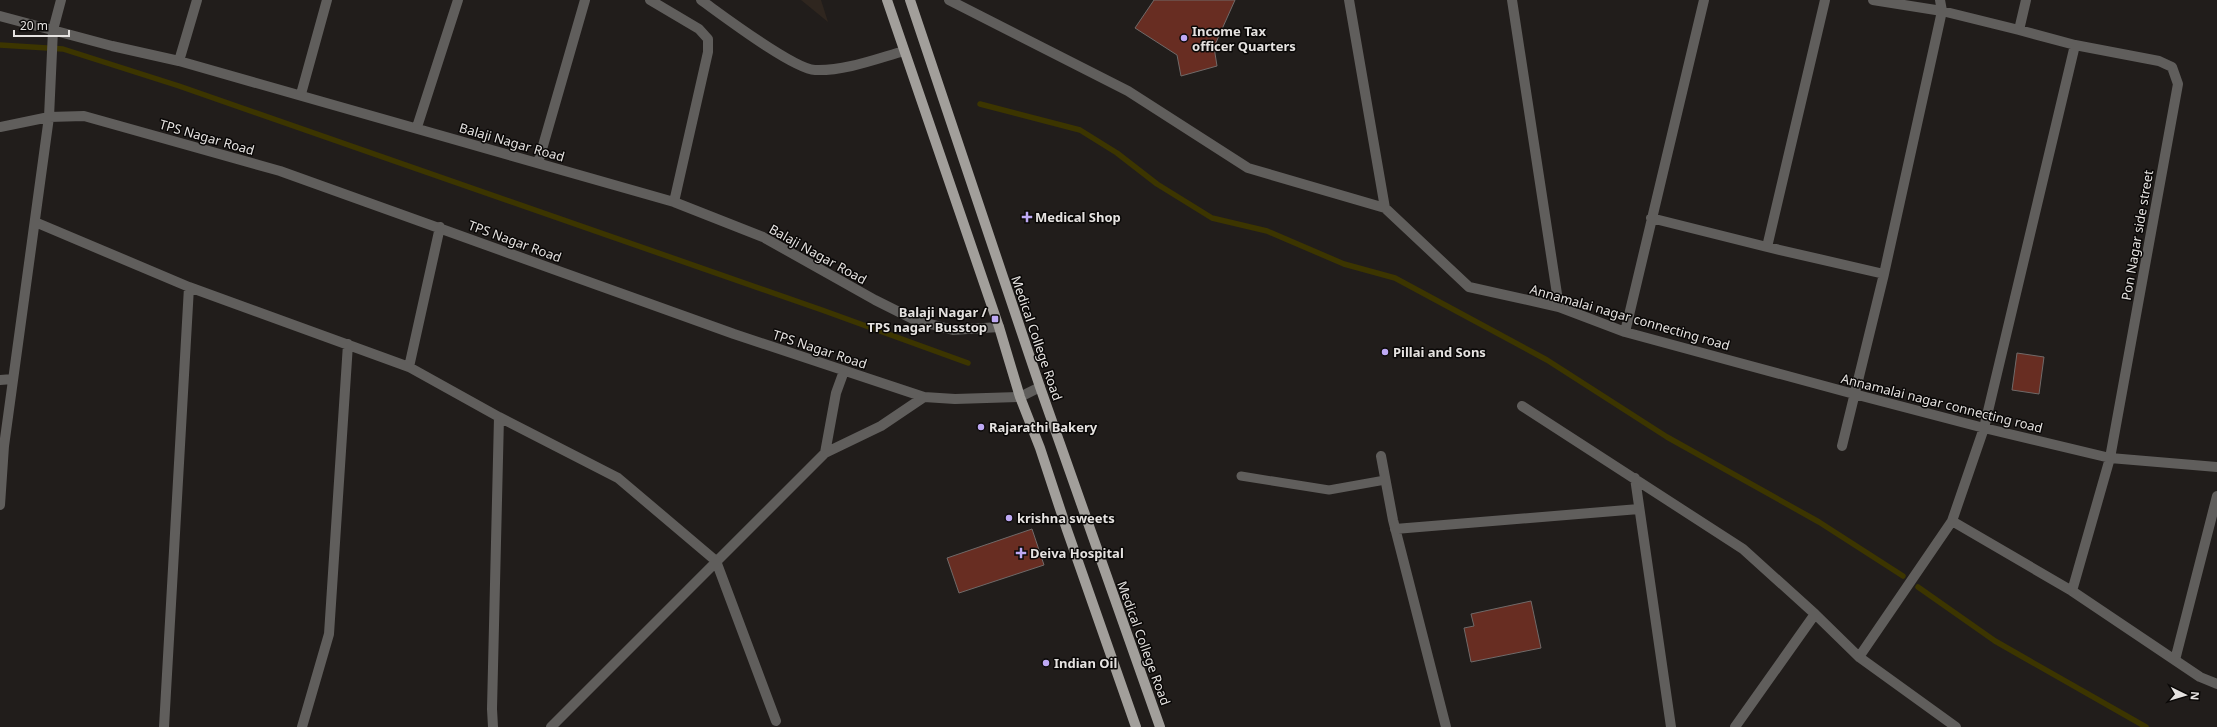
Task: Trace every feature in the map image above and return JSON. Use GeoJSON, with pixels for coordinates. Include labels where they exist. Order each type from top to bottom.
{"type":"FeatureCollection","features":[{"type":"Feature","properties":{"kind":"main road"},"geometry":{"type":"LineString","coordinates":[[887,0],[999,327],[1020,397],[1040,448],[1136,727]]}},
{"type":"Feature","properties":{"kind":"main road","name":"Medical College Road"},"geometry":{"type":"LineString","coordinates":[[910,0],[1035,373],[1160,727]]}},
{"type":"Feature","properties":{"kind":"street"},"geometry":{"type":"LineString","coordinates":[[0,504],[4,446],[49,117],[52,30],[61,0]]}},
{"type":"Feature","properties":{"kind":"street"},"geometry":{"type":"LineString","coordinates":[[179,60],[197,0]]}},
{"type":"Feature","properties":{"kind":"street"},"geometry":{"type":"LineString","coordinates":[[301,94],[327,0]]}},
{"type":"Feature","properties":{"kind":"street"},"geometry":{"type":"LineString","coordinates":[[417,127],[458,0]]}},
{"type":"Feature","properties":{"kind":"street"},"geometry":{"type":"LineString","coordinates":[[538,163],[585,0]]}},
{"type":"Feature","properties":{"kind":"street"},"geometry":{"type":"LineString","coordinates":[[650,0],[699,29],[708,39],[708,52],[674,202]]}},
{"type":"Feature","properties":{"kind":"street"},"geometry":{"type":"LineString","coordinates":[[701,0],[765,44],[793,61],[814,70],[857,65],[904,51]]}},
{"type":"Feature","properties":{"kind":"street","name":"Annamalai nagar connecting road"},"geometry":{"type":"LineString","coordinates":[[949,0],[1128,91],[1248,168],[1384,208],[1469,287],[1559,307],[1625,332],[1854,394],[1984,428],[2110,458]]}},
{"type":"Feature","properties":{"kind":"street"},"geometry":{"type":"LineString","coordinates":[[1348,0],[1384,208]]}},
{"type":"Feature","properties":{"kind":"street"},"geometry":{"type":"LineString","coordinates":[[1512,0],[1559,307]]}},
{"type":"Feature","properties":{"kind":"street"},"geometry":{"type":"LineString","coordinates":[[1625,332],[1704,0]]}},
{"type":"Feature","properties":{"kind":"street"},"geometry":{"type":"LineString","coordinates":[[1767,247],[1825,0]]}},
{"type":"Feature","properties":{"kind":"street","name":"Pon Nagar side street"},"geometry":{"type":"LineString","coordinates":[[1873,0],[1942,11],[2075,44],[2159,61],[2172,67],[2178,84],[2110,458],[2072,591]]}},
{"type":"Feature","properties":{"kind":"street"},"geometry":{"type":"LineString","coordinates":[[1842,446],[1884,274],[1942,11],[1940,0]]}},
{"type":"Feature","properties":{"kind":"street"},"geometry":{"type":"LineString","coordinates":[[2019,30],[2026,0]]}},
{"type":"Feature","properties":{"kind":"street","name":"Balaji Nagar Road"},"geometry":{"type":"LineString","coordinates":[[0,16],[179,60],[417,127],[674,202],[763,237],[875,300],[915,320],[953,330],[999,327]]}},
{"type":"Feature","properties":{"kind":"street"},"geometry":{"type":"LineString","coordinates":[[1859,657],[1952,522],[1984,428],[2075,44]]}},
{"type":"Feature","properties":{"kind":"street","name":"TPS Nagar Road"},"geometry":{"type":"LineString","coordinates":[[0,127],[49,117],[84,116],[280,171],[440,227],[734,334],[924,397],[955,399],[1020,397]]}},
{"type":"Feature","properties":{"kind":"street"},"geometry":{"type":"LineString","coordinates":[[1652,218],[1767,247],[1884,274]]}},
{"type":"Feature","properties":{"kind":"street"},"geometry":{"type":"LineString","coordinates":[[34,222],[189,287],[409,367],[499,417],[618,478],[716,561],[776,721]]}},
{"type":"Feature","properties":{"kind":"street"},"geometry":{"type":"LineString","coordinates":[[409,367],[440,227]]}},
{"type":"Feature","properties":{"kind":"street"},"geometry":{"type":"LineString","coordinates":[[164,727],[189,287]]}},
{"type":"Feature","properties":{"kind":"street"},"geometry":{"type":"LineString","coordinates":[[302,727],[330,634],[348,344]]}},
{"type":"Feature","properties":{"kind":"street"},"geometry":{"type":"LineString","coordinates":[[825,453],[836,393],[844,371]]}},
{"type":"Feature","properties":{"kind":"street"},"geometry":{"type":"LineString","coordinates":[[0,380],[13,379]]}},
{"type":"Feature","properties":{"kind":"street"},"geometry":{"type":"LineString","coordinates":[[1020,397],[1040,387]]}},
{"type":"Feature","properties":{"kind":"street"},"geometry":{"type":"LineString","coordinates":[[551,727],[825,453],[881,426],[924,397]]}},
{"type":"Feature","properties":{"kind":"street"},"geometry":{"type":"LineString","coordinates":[[1522,406],[1743,548],[1815,614],[1859,657],[1956,727]]}},
{"type":"Feature","properties":{"kind":"street"},"geometry":{"type":"LineString","coordinates":[[493,727],[492,709],[499,417]]}},
{"type":"Feature","properties":{"kind":"street"},"geometry":{"type":"LineString","coordinates":[[1381,456],[1395,529],[1446,727]]}},
{"type":"Feature","properties":{"kind":"street"},"geometry":{"type":"LineString","coordinates":[[2110,458],[2217,467]]}},
{"type":"Feature","properties":{"kind":"street"},"geometry":{"type":"LineString","coordinates":[[1635,478],[1671,727]]}},
{"type":"Feature","properties":{"kind":"street"},"geometry":{"type":"LineString","coordinates":[[2174,660],[2217,496]]}},
{"type":"Feature","properties":{"kind":"street"},"geometry":{"type":"LineString","coordinates":[[1395,529],[1639,509]]}},
{"type":"Feature","properties":{"kind":"street"},"geometry":{"type":"LineString","coordinates":[[1952,522],[2072,591],[2174,660],[2200,676],[2217,684]]}},
{"type":"Feature","properties":{"kind":"street"},"geometry":{"type":"LineString","coordinates":[[1735,727],[1815,614]]}},
{"type":"Feature","properties":{"kind":"lane"},"geometry":{"type":"LineString","coordinates":[[1240,476],[1329,490],[1385,480]]}},
{"type":"Feature","properties":{"kind":"shaded area"},"geometry":{"type":"Polygon","coordinates":[[[801,0],[821,0],[828,22],[801,0]]]}},
{"type":"Feature","properties":{"kind":"building","name":"Income Tax officer Quarters"},"geometry":{"type":"Polygon","coordinates":[[[1154,0],[1235,0],[1214,47],[1217,66],[1181,76],[1177,55],[1135,28],[1154,0]]]}},
{"type":"Feature","properties":{"kind":"building"},"geometry":{"type":"Polygon","coordinates":[[[2017,353],[2044,357],[2039,394],[2012,390],[2017,353]]]}},
{"type":"Feature","properties":{"kind":"building"},"geometry":{"type":"Polygon","coordinates":[[[1032,529],[1044,565],[959,593],[947,558],[1032,529]]]}},
{"type":"Feature","properties":{"kind":"building"},"geometry":{"type":"Polygon","coordinates":[[[1531,601],[1541,648],[1471,662],[1464,628],[1474,626],[1471,614],[1531,601]]]}},
{"type":"Feature","properties":{"kind":"waterway"},"geometry":{"type":"LineString","coordinates":[[0,45],[63,49],[179,86],[822,310],[968,363]]}},
{"type":"Feature","properties":{"kind":"waterway"},"geometry":{"type":"LineString","coordinates":[[980,104],[1080,130],[1117,153],[1157,184],[1212,218],[1267,231],[1344,264],[1395,278],[1547,360],[1667,437],[1819,522],[1903,576]]}},
{"type":"Feature","properties":{"kind":"waterway"},"geometry":{"type":"LineString","coordinates":[[1918,587],[1995,641],[2146,727]]}},
{"type":"Feature","properties":{"kind":"place","name":"Income Tax officer Quarters"},"geometry":{"type":"Point","coordinates":[1184,38]}},
{"type":"Feature","properties":{"kind":"place","name":"Medical Shop"},"geometry":{"type":"Point","coordinates":[1027,217]}},
{"type":"Feature","properties":{"kind":"place","name":"Balaji Nagar / TPS nagar Busstop"},"geometry":{"type":"Point","coordinates":[995,319]}},
{"type":"Feature","properties":{"kind":"place","name":"Pillai and Sons"},"geometry":{"type":"Point","coordinates":[1385,352]}},
{"type":"Feature","properties":{"kind":"place","name":"Rajarathi Bakery"},"geometry":{"type":"Point","coordinates":[981,427]}},
{"type":"Feature","properties":{"kind":"place","name":"krishna sweets"},"geometry":{"type":"Point","coordinates":[1009,518]}},
{"type":"Feature","properties":{"kind":"place","name":"Deiva Hospital"},"geometry":{"type":"Point","coordinates":[1021,553]}},
{"type":"Feature","properties":{"kind":"place","name":"Indian Oil"},"geometry":{"type":"Point","coordinates":[1046,663]}}]}
